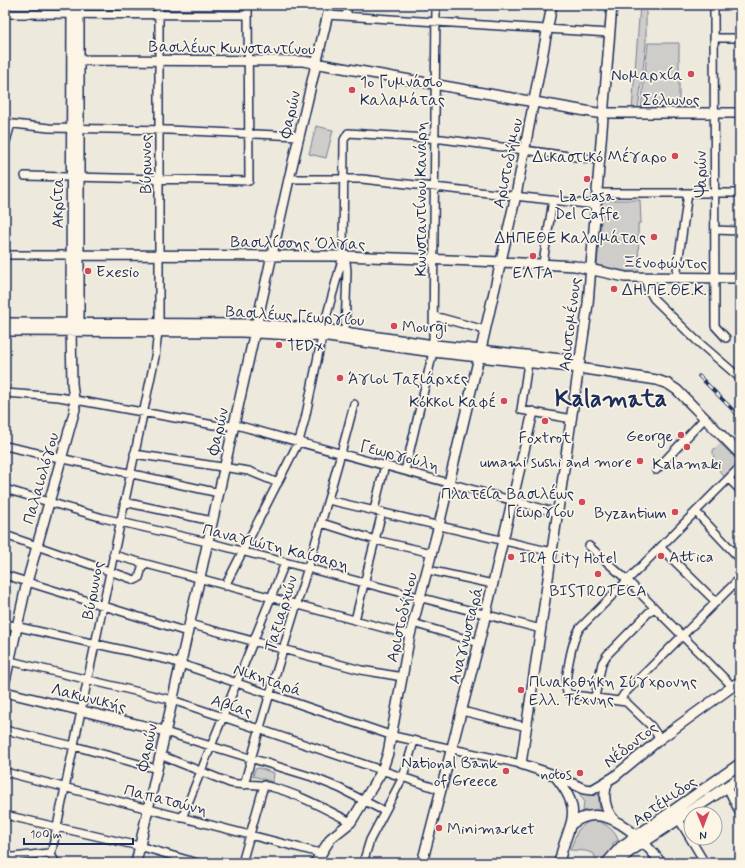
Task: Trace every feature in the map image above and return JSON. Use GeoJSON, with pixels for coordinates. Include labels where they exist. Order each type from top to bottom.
{"type":"FeatureCollection","features":[{"type":"Feature","properties":{"kind":"main road","name":"Αρτέμιδος"},"geometry":{"type":"LineString","coordinates":[[616,863],[641,839],[740,764]]}},
{"type":"Feature","properties":{"kind":"main road","name":"Αρτέμιδος"},"geometry":{"type":"LineString","coordinates":[[607,863],[621,848],[679,820],[740,778]]}},
{"type":"Feature","properties":{"kind":"street","name":"Βύρωνος"},"geometry":{"type":"LineString","coordinates":[[51,855],[155,357],[158,328],[159,255],[159,5]]}},
{"type":"Feature","properties":{"kind":"street"},"geometry":{"type":"LineString","coordinates":[[25,176],[248,181],[248,5]]}},
{"type":"Feature","properties":{"kind":"street","name":"Φαρών"},"geometry":{"type":"LineString","coordinates":[[136,863],[271,256],[330,5]]}},
{"type":"Feature","properties":{"kind":"street"},"geometry":{"type":"LineString","coordinates":[[347,5],[347,16]]}},
{"type":"Feature","properties":{"kind":"street","name":"Κωνσταντίνου Κανάρη"},"geometry":{"type":"LineString","coordinates":[[406,471],[433,348],[436,5]]}},
{"type":"Feature","properties":{"kind":"street","name":"Αριστοδήμου"},"geometry":{"type":"LineString","coordinates":[[315,863],[320,853],[333,837],[351,822],[364,801],[382,771],[393,736],[410,635],[450,483],[516,195],[552,5]]}},
{"type":"Feature","properties":{"kind":"street","name":"Αριστομένους"},"geometry":{"type":"LineString","coordinates":[[521,764],[588,304],[612,5]]}},
{"type":"Feature","properties":{"kind":"street","name":"Ψαρών"},"geometry":{"type":"LineString","coordinates":[[714,5],[715,326],[726,338]]}},
{"type":"Feature","properties":{"kind":"street"},"geometry":{"type":"LineString","coordinates":[[5,14],[76,10],[159,14],[248,15]]}},
{"type":"Feature","properties":{"kind":"street","name":"Ακρίτα"},"geometry":{"type":"LineString","coordinates":[[75,400],[72,383],[75,327],[76,255],[76,10]]}},
{"type":"Feature","properties":{"kind":"street"},"geometry":{"type":"LineString","coordinates":[[327,15],[609,33]]}},
{"type":"Feature","properties":{"kind":"street"},"geometry":{"type":"LineString","coordinates":[[715,38],[740,38]]}},
{"type":"Feature","properties":{"kind":"street","name":"Βασιλέως Κωνσταντίνου"},"geometry":{"type":"LineString","coordinates":[[75,60],[248,60],[316,63],[534,103],[603,114]]}},
{"type":"Feature","properties":{"kind":"street","name":"Σόλωνος"},"geometry":{"type":"LineString","coordinates":[[603,114],[740,113]]}},
{"type":"Feature","properties":{"kind":"street"},"geometry":{"type":"LineString","coordinates":[[5,145],[8,124],[75,129],[159,130],[299,136]]}},
{"type":"Feature","properties":{"kind":"street"},"geometry":{"type":"LineString","coordinates":[[225,586],[299,442],[322,333],[343,256],[344,140],[348,133],[353,132],[435,139],[600,160]]}},
{"type":"Feature","properties":{"kind":"street"},"geometry":{"type":"LineString","coordinates":[[289,179],[343,178],[516,195],[596,205]]}},
{"type":"Feature","properties":{"kind":"street"},"geometry":{"type":"LineString","coordinates":[[597,193],[740,193]]}},
{"type":"Feature","properties":{"kind":"street"},"geometry":{"type":"LineString","coordinates":[[676,278],[688,193]]}},
{"type":"Feature","properties":{"kind":"street"},"geometry":{"type":"LineString","coordinates":[[543,264],[553,200]]}},
{"type":"Feature","properties":{"kind":"street"},"geometry":{"type":"LineString","coordinates":[[715,230],[740,230]]}},
{"type":"Feature","properties":{"kind":"street","name":"Βασιλίσσης Όλγας"},"geometry":{"type":"LineString","coordinates":[[5,255],[343,256],[543,264],[575,266],[591,269]]}},
{"type":"Feature","properties":{"kind":"street"},"geometry":{"type":"LineString","coordinates":[[343,256],[346,262],[347,272],[345,332]]}},
{"type":"Feature","properties":{"kind":"street","name":"Ξενοφώντος"},"geometry":{"type":"LineString","coordinates":[[591,269],[619,276],[645,278],[740,278]]}},
{"type":"Feature","properties":{"kind":"street"},"geometry":{"type":"LineString","coordinates":[[645,278],[648,290],[654,299],[689,334],[740,378]]}},
{"type":"Feature","properties":{"kind":"street"},"geometry":{"type":"LineString","coordinates":[[434,316],[485,330]]}},
{"type":"Feature","properties":{"kind":"street","name":"Βασιλέως Γεωργίου"},"geometry":{"type":"LineString","coordinates":[[5,323],[75,327],[255,328],[322,333],[480,354],[580,365]]}},
{"type":"Feature","properties":{"kind":"street","name":"Βασιλέως Γεωργίου"},"geometry":{"type":"LineString","coordinates":[[5,331],[75,327]]}},
{"type":"Feature","properties":{"kind":"street","name":"Βασιλέως Γεωργίου"},"geometry":{"type":"LineString","coordinates":[[322,333],[345,332],[433,348]]}},
{"type":"Feature","properties":{"kind":"street","name":"Βασιλέως Γεωργίου"},"geometry":{"type":"LineString","coordinates":[[480,354],[528,363],[580,365]]}},
{"type":"Feature","properties":{"kind":"street"},"geometry":{"type":"LineString","coordinates":[[528,363],[522,410],[572,419]]}},
{"type":"Feature","properties":{"kind":"street"},"geometry":{"type":"LineString","coordinates":[[580,365],[665,382],[677,390],[740,454]]}},
{"type":"Feature","properties":{"kind":"street","name":"Γεωργούλη"},"geometry":{"type":"LineString","coordinates":[[5,393],[56,396],[143,414],[214,425],[234,425],[450,483],[512,502],[558,513]]}},
{"type":"Feature","properties":{"kind":"street","name":"Παλαιολόγου"},"geometry":{"type":"LineString","coordinates":[[5,681],[27,582],[74,414],[75,400]]}},
{"type":"Feature","properties":{"kind":"street","name":"Ταξιαρχών"},"geometry":{"type":"LineString","coordinates":[[244,785],[296,605],[322,523],[354,404]]}},
{"type":"Feature","properties":{"kind":"street","name":"Αναγνωσταρά"},"geometry":{"type":"LineString","coordinates":[[422,863],[486,615],[533,412]]}},
{"type":"Feature","properties":{"kind":"street"},"geometry":{"type":"LineString","coordinates":[[656,470],[704,419]]}},
{"type":"Feature","properties":{"kind":"street"},"geometry":{"type":"LineString","coordinates":[[5,446],[61,460],[130,473],[218,493]]}},
{"type":"Feature","properties":{"kind":"street"},"geometry":{"type":"LineString","coordinates":[[134,454],[224,467],[254,473],[278,483]]}},
{"type":"Feature","properties":{"kind":"street"},"geometry":{"type":"LineString","coordinates":[[374,510],[385,466]]}},
{"type":"Feature","properties":{"kind":"street"},"geometry":{"type":"LineString","coordinates":[[660,739],[646,721],[628,704],[620,700],[567,693],[566,682],[576,635],[580,628],[740,467]]}},
{"type":"Feature","properties":{"kind":"street"},"geometry":{"type":"LineString","coordinates":[[729,479],[740,490]]}},
{"type":"Feature","properties":{"kind":"street","name":"Παναγιώτη Καίσαρη"},"geometry":{"type":"LineString","coordinates":[[5,489],[120,522],[208,542],[541,629]]}},
{"type":"Feature","properties":{"kind":"street"},"geometry":{"type":"LineString","coordinates":[[328,500],[552,552]]}},
{"type":"Feature","properties":{"kind":"street"},"geometry":{"type":"LineString","coordinates":[[124,502],[212,521]]}},
{"type":"Feature","properties":{"kind":"street"},"geometry":{"type":"LineString","coordinates":[[355,620],[382,512]]}},
{"type":"Feature","properties":{"kind":"street"},"geometry":{"type":"LineString","coordinates":[[696,512],[740,559]]}},
{"type":"Feature","properties":{"kind":"street"},"geometry":{"type":"LineString","coordinates":[[322,523],[375,540],[432,553]]}},
{"type":"Feature","properties":{"kind":"street"},"geometry":{"type":"LineString","coordinates":[[5,535],[136,580],[139,578],[143,564]]}},
{"type":"Feature","properties":{"kind":"street"},"geometry":{"type":"LineString","coordinates":[[589,546],[737,684]]}},
{"type":"Feature","properties":{"kind":"street"},"geometry":{"type":"LineString","coordinates":[[661,548],[716,602]]}},
{"type":"Feature","properties":{"kind":"street"},"geometry":{"type":"LineString","coordinates":[[114,555],[410,635]]}},
{"type":"Feature","properties":{"kind":"street"},"geometry":{"type":"LineString","coordinates":[[182,818],[285,562]]}},
{"type":"Feature","properties":{"kind":"street"},"geometry":{"type":"LineString","coordinates":[[428,570],[493,584]]}},
{"type":"Feature","properties":{"kind":"street"},"geometry":{"type":"LineString","coordinates":[[5,575],[104,605],[188,628],[283,649],[361,670],[403,677]]}},
{"type":"Feature","properties":{"kind":"street"},"geometry":{"type":"LineString","coordinates":[[620,700],[624,694],[740,578]]}},
{"type":"Feature","properties":{"kind":"street"},"geometry":{"type":"LineString","coordinates":[[595,697],[602,663],[607,655],[654,607]]}},
{"type":"Feature","properties":{"kind":"street"},"geometry":{"type":"LineString","coordinates":[[413,623],[479,643]]}},
{"type":"Feature","properties":{"kind":"street","name":"Νικηταρά"},"geometry":{"type":"LineString","coordinates":[[5,624],[180,663],[393,736],[414,742],[521,764]]}},
{"type":"Feature","properties":{"kind":"street","name":"Αβίας"},"geometry":{"type":"LineString","coordinates":[[10,661],[172,700],[441,790]]}},
{"type":"Feature","properties":{"kind":"street","name":"Νέδοντος"},"geometry":{"type":"LineString","coordinates":[[521,764],[554,775],[590,790],[608,781],[660,739],[737,684]]}},
{"type":"Feature","properties":{"kind":"street","name":"Λακωνικής"},"geometry":{"type":"LineString","coordinates":[[5,692],[165,731]]}},
{"type":"Feature","properties":{"kind":"street"},"geometry":{"type":"LineString","coordinates":[[462,711],[527,727]]}},
{"type":"Feature","properties":{"kind":"street"},"geometry":{"type":"LineString","coordinates":[[5,730],[74,746],[157,769]]}},
{"type":"Feature","properties":{"kind":"street"},"geometry":{"type":"LineString","coordinates":[[165,731],[312,777],[339,788],[384,811]]}},
{"type":"Feature","properties":{"kind":"street"},"geometry":{"type":"LineString","coordinates":[[363,863],[370,840],[402,777],[414,742]]}},
{"type":"Feature","properties":{"kind":"street"},"geometry":{"type":"LineString","coordinates":[[160,755],[230,783],[264,785],[299,797],[351,822]]}},
{"type":"Feature","properties":{"kind":"street","name":"Παπατσώνη"},"geometry":{"type":"LineString","coordinates":[[5,772],[320,853]]}},
{"type":"Feature","properties":{"kind":"street"},"geometry":{"type":"LineString","coordinates":[[554,775],[572,801],[572,824],[561,852],[559,863]]}},
{"type":"Feature","properties":{"kind":"street"},"geometry":{"type":"LineString","coordinates":[[608,781],[605,793],[605,804],[609,814],[618,823],[641,839],[661,863]]}},
{"type":"Feature","properties":{"kind":"street"},"geometry":{"type":"LineString","coordinates":[[242,863],[264,785]]}},
{"type":"Feature","properties":{"kind":"street"},"geometry":{"type":"LineString","coordinates":[[727,787],[740,814]]}},
{"type":"Feature","properties":{"kind":"street"},"geometry":{"type":"LineString","coordinates":[[5,815],[139,846],[198,863]]}},
{"type":"Feature","properties":{"kind":"street"},"geometry":{"type":"LineString","coordinates":[[572,824],[592,815],[603,817],[618,823]]}},
{"type":"Feature","properties":{"kind":"street"},"geometry":{"type":"LineString","coordinates":[[679,820],[705,863]]}},
{"type":"Feature","properties":{"kind":"street"},"geometry":{"type":"LineString","coordinates":[[5,858],[48,852],[56,863]]}},
{"type":"Feature","properties":{"kind":"shaded area"},"geometry":{"type":"Polygon","coordinates":[[[640,5],[646,5],[646,44],[638,110],[632,110],[640,5]]]}},
{"type":"Feature","properties":{"kind":"shaded area"},"geometry":{"type":"Polygon","coordinates":[[[648,43],[679,43],[679,110],[641,110],[648,43]]]}},
{"type":"Feature","properties":{"kind":"shaded area"},"geometry":{"type":"Polygon","coordinates":[[[316,126],[333,130],[326,158],[309,154],[316,126]]]}},
{"type":"Feature","properties":{"kind":"shaded area"},"geometry":{"type":"Polygon","coordinates":[[[603,200],[640,200],[641,223],[638,223],[639,274],[597,265],[603,200]]]}},
{"type":"Feature","properties":{"kind":"shaded area"},"geometry":{"type":"Polygon","coordinates":[[[720,443],[740,463],[740,493],[726,479],[715,463],[713,450],[720,443]]]}},
{"type":"Feature","properties":{"kind":"shaded area"},"geometry":{"type":"Polygon","coordinates":[[[259,768],[274,773],[273,782],[253,776],[255,769],[259,768]]]}},
{"type":"Feature","properties":{"kind":"shaded area"},"geometry":{"type":"Polygon","coordinates":[[[579,793],[598,794],[600,810],[583,811],[584,801],[579,793]]]}},
{"type":"Feature","properties":{"kind":"shaded area"},"geometry":{"type":"Polygon","coordinates":[[[590,820],[603,823],[614,832],[618,840],[612,844],[614,846],[600,863],[597,863],[594,854],[586,851],[570,850],[578,830],[590,820]]]}},
{"type":"Feature","properties":{"kind":"railway"},"geometry":{"type":"LineString","coordinates":[[699,376],[740,417]]}},
{"type":"Feature","properties":{"kind":"place","name":"Νομαρχία"},"geometry":{"type":"Point","coordinates":[691,74]}},
{"type":"Feature","properties":{"kind":"place","name":"1ο Γυμνάσιο Καλαμάτας"},"geometry":{"type":"Point","coordinates":[352,90]}},
{"type":"Feature","properties":{"kind":"place","name":"Δικαστικό Μέγαρο"},"geometry":{"type":"Point","coordinates":[675,156]}},
{"type":"Feature","properties":{"kind":"place","name":"La Casa Del Caffe"},"geometry":{"type":"Point","coordinates":[587,179]}},
{"type":"Feature","properties":{"kind":"place","name":"ΔΗΠΕΘΕ Καλαμάτας"},"geometry":{"type":"Point","coordinates":[654,237]}},
{"type":"Feature","properties":{"kind":"place","name":"ΕΛΤΑ"},"geometry":{"type":"Point","coordinates":[533,256]}},
{"type":"Feature","properties":{"kind":"place","name":"Exesio"},"geometry":{"type":"Point","coordinates":[88,271]}},
{"type":"Feature","properties":{"kind":"place","name":"ΔΗ.ΠΕ.ΘΕ.Κ."},"geometry":{"type":"Point","coordinates":[614,289]}},
{"type":"Feature","properties":{"kind":"place","name":"Mourgi"},"geometry":{"type":"Point","coordinates":[394,326]}},
{"type":"Feature","properties":{"kind":"place","name":"TEDx"},"geometry":{"type":"Point","coordinates":[279,345]}},
{"type":"Feature","properties":{"kind":"place","name":"Άγιοι Ταξιάρχες"},"geometry":{"type":"Point","coordinates":[340,378]}},
{"type":"Feature","properties":{"kind":"place","name":"Κόκκοι Καφέ"},"geometry":{"type":"Point","coordinates":[504,401]}},
{"type":"Feature","properties":{"kind":"place","name":"Foxtrot"},"geometry":{"type":"Point","coordinates":[545,421]}},
{"type":"Feature","properties":{"kind":"place","name":"George"},"geometry":{"type":"Point","coordinates":[681,435]}},
{"type":"Feature","properties":{"kind":"place","name":"Kalamaki"},"geometry":{"type":"Point","coordinates":[687,447]}},
{"type":"Feature","properties":{"kind":"place","name":"umami sushi and more"},"geometry":{"type":"Point","coordinates":[640,461]}},
{"type":"Feature","properties":{"kind":"place","name":"Πλατεία Βασιλέως Γεωργίου"},"geometry":{"type":"Point","coordinates":[582,502]}},
{"type":"Feature","properties":{"kind":"place","name":"Byzantium"},"geometry":{"type":"Point","coordinates":[675,512]}},
{"type":"Feature","properties":{"kind":"place","name":"Attica"},"geometry":{"type":"Point","coordinates":[661,556]}},
{"type":"Feature","properties":{"kind":"place","name":"IRA City Hotel"},"geometry":{"type":"Point","coordinates":[511,557]}},
{"type":"Feature","properties":{"kind":"place","name":"BISTROTECA"},"geometry":{"type":"Point","coordinates":[598,574]}},
{"type":"Feature","properties":{"kind":"place","name":"Πινακοθήκη Σύγχρονης Ελλ. Τέχνης"},"geometry":{"type":"Point","coordinates":[521,690]}},
{"type":"Feature","properties":{"kind":"place","name":"National Bank of Greece"},"geometry":{"type":"Point","coordinates":[506,771]}},
{"type":"Feature","properties":{"kind":"place","name":"notos"},"geometry":{"type":"Point","coordinates":[580,773]}},
{"type":"Feature","properties":{"kind":"place","name":"Minimarket"},"geometry":{"type":"Point","coordinates":[439,828]}},
{"type":"Feature","properties":{"kind":"district","name":"Kalamata"},"geometry":{"type":"Point","coordinates":[611,398]}}]}
